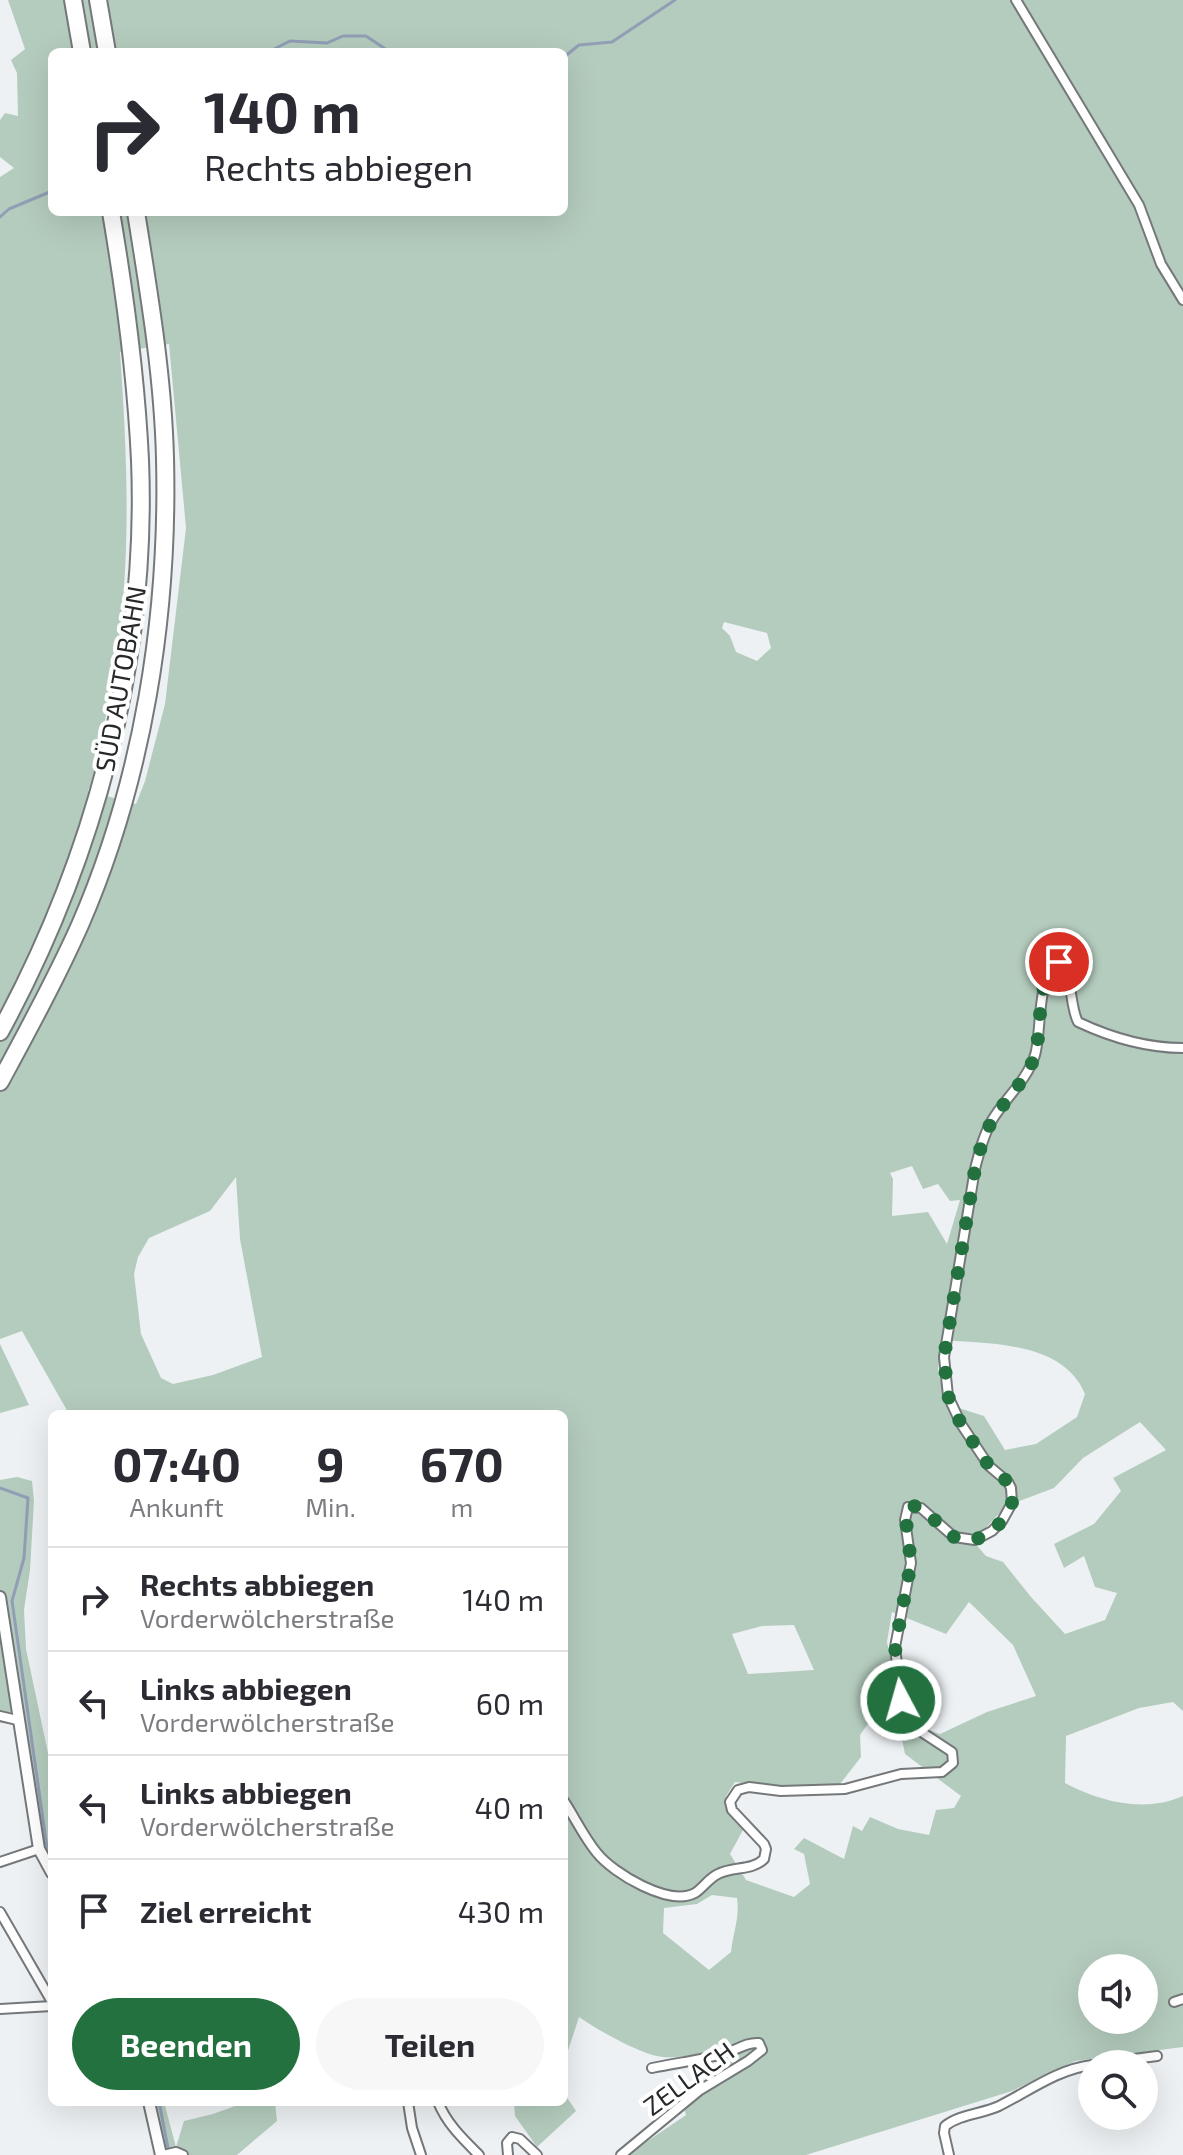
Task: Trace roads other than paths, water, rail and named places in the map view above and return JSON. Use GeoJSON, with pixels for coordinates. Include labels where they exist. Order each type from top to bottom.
{"type":"FeatureCollection","features":[{"type":"Feature","properties":{"kind":"highway"},"geometry":{"type":"LineString","coordinates":[[73,0],[81,48]]}},
{"type":"Feature","properties":{"kind":"highway"},"geometry":{"type":"LineString","coordinates":[[98,0],[106,48]]}},
{"type":"Feature","properties":{"kind":"highway","name":"SÜD AUTOBAHN"},"geometry":{"type":"LineString","coordinates":[[0,1032],[58,913],[76,865],[121,704],[137,585],[140,460],[131,351],[112,216]]}},
{"type":"Feature","properties":{"kind":"highway","name":"SÜD AUTOBAHN"},"geometry":{"type":"LineString","coordinates":[[0,1082],[80,925],[119,815],[156,648],[162,583],[165,456],[156,347],[137,216]]}},
{"type":"Feature","properties":{"kind":"street"},"geometry":{"type":"LineString","coordinates":[[1016,0],[1139,205],[1161,264],[1183,300]]}},
{"type":"Feature","properties":{"kind":"street"},"geometry":{"type":"LineString","coordinates":[[568,1807],[607,1863],[653,1891],[682,1896],[695,1893],[722,1871],[752,1866],[764,1859],[764,1844],[732,1810],[730,1802],[738,1790],[749,1787],[781,1791],[845,1789],[901,1774],[942,1772],[953,1763],[952,1752],[923,1733],[901,1700],[895,1647],[911,1563],[905,1520],[908,1507],[921,1508],[954,1537],[975,1540],[992,1531],[1012,1503],[1008,1482],[989,1466],[961,1424],[948,1396],[944,1357],[982,1142],[990,1124],[1026,1074],[1034,1057],[1044,985],[1053,965],[1059,962],[1066,970],[1070,1003],[1078,1022],[1114,1038],[1161,1048],[1183,1048]]}},
{"type":"Feature","properties":{"kind":"street"},"geometry":{"type":"LineString","coordinates":[[0,1597],[39,1849],[48,1866]]}},
{"type":"Feature","properties":{"kind":"street"},"geometry":{"type":"LineString","coordinates":[[0,1716],[17,1720]]}},
{"type":"Feature","properties":{"kind":"street"},"geometry":{"type":"LineString","coordinates":[[0,1862],[39,1849]]}},
{"type":"Feature","properties":{"kind":"street"},"geometry":{"type":"LineString","coordinates":[[0,1912],[48,1997]]}},
{"type":"Feature","properties":{"kind":"street"},"geometry":{"type":"LineString","coordinates":[[0,2009],[48,2004]]}},
{"type":"Feature","properties":{"kind":"street","name":"ZELLACH"},"geometry":{"type":"LineString","coordinates":[[621,2155],[700,2090],[760,2052],[762,2045],[749,2043],[718,2055],[652,2068]]}},
{"type":"Feature","properties":{"kind":"street"},"geometry":{"type":"LineString","coordinates":[[949,2155],[944,2133],[945,2126],[951,2121],[996,2107],[1078,2068]]}},
{"type":"Feature","properties":{"kind":"street"},"geometry":{"type":"LineString","coordinates":[[150,2106],[163,2155],[180,2154]]}},
{"type":"Feature","properties":{"kind":"street"},"geometry":{"type":"LineString","coordinates":[[409,2106],[421,2155]]}},
{"type":"Feature","properties":{"kind":"street"},"geometry":{"type":"LineString","coordinates":[[440,2106],[457,2133],[479,2155]]}},
{"type":"Feature","properties":{"kind":"street"},"geometry":{"type":"LineString","coordinates":[[508,2155],[507,2143],[512,2137],[520,2139],[537,2155]]}},
{"type":"Feature","properties":{"kind":"waterway"},"geometry":{"type":"LineString","coordinates":[[568,54],[579,45],[612,42],[675,0]]}},
{"type":"Feature","properties":{"kind":"waterway"},"geometry":{"type":"LineString","coordinates":[[276,48],[290,41],[327,43],[343,36],[366,36],[384,48]]}},
{"type":"Feature","properties":{"kind":"waterway"},"geometry":{"type":"LineString","coordinates":[[0,217],[9,209],[48,193]]}},
{"type":"Feature","properties":{"kind":"waterway"},"geometry":{"type":"LineString","coordinates":[[0,1488],[28,1498],[24,1558],[12,1601],[48,1849]]}},
{"type":"Feature","properties":{"kind":"waterway"},"geometry":{"type":"LineString","coordinates":[[160,2106],[169,2153]]}}]}
